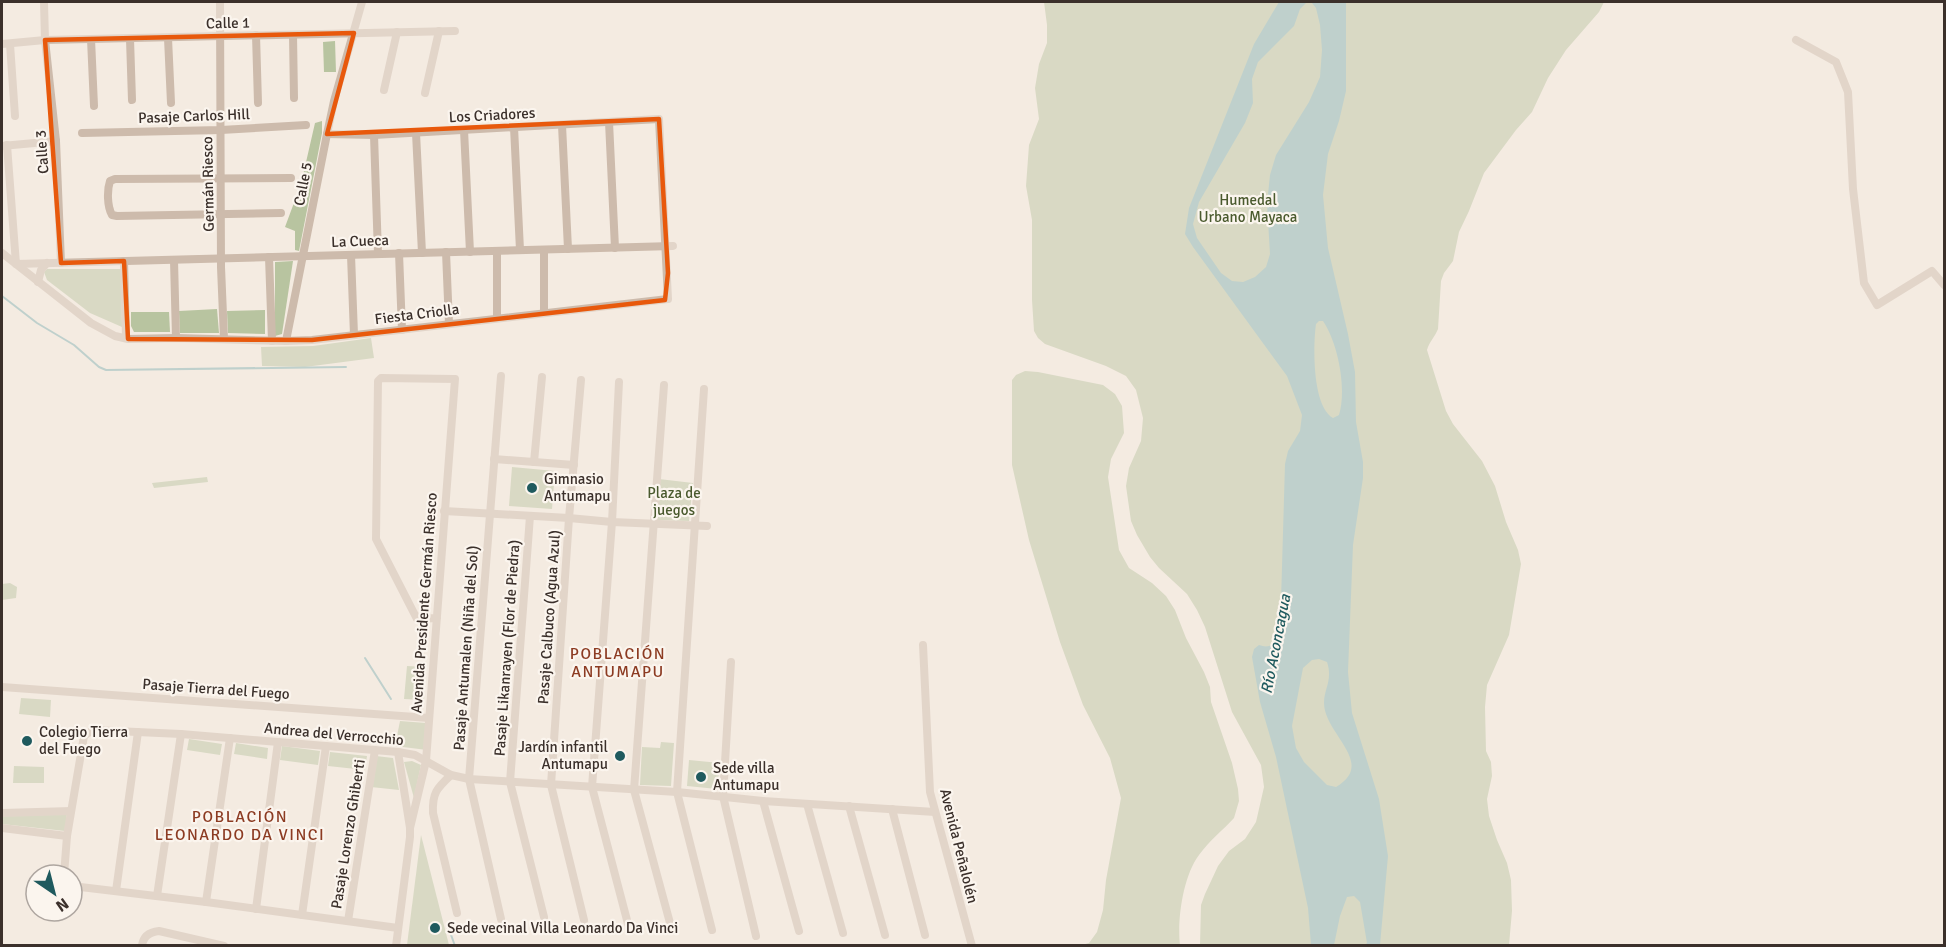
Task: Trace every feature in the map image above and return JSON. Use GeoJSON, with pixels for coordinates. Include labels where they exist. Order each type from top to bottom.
{"type":"FeatureCollection","features":[{"type":"Feature","properties":{"kind":"street","name":"Calle 3"},"geometry":{"type":"LineString","coordinates":[[44,2],[45,40],[56,141],[61,263]]}},
{"type":"Feature","properties":{"kind":"street","name":"Germán Riesco"},"geometry":{"type":"LineString","coordinates":[[220,2],[224,339]]}},
{"type":"Feature","properties":{"kind":"street","name":"Calle 5"},"geometry":{"type":"LineString","coordinates":[[286,341],[334,100],[362,2]]}},
{"type":"Feature","properties":{"kind":"street"},"geometry":{"type":"LineString","coordinates":[[425,93],[439,31]]}},
{"type":"Feature","properties":{"kind":"street","name":"Calle 1"},"geometry":{"type":"LineString","coordinates":[[6,44],[45,40],[455,31]]}},
{"type":"Feature","properties":{"kind":"street"},"geometry":{"type":"LineString","coordinates":[[384,90],[397,32]]}},
{"type":"Feature","properties":{"kind":"street"},"geometry":{"type":"LineString","coordinates":[[292,35],[294,98]]}},
{"type":"Feature","properties":{"kind":"street"},"geometry":{"type":"LineString","coordinates":[[256,36],[258,103]]}},
{"type":"Feature","properties":{"kind":"street"},"geometry":{"type":"LineString","coordinates":[[168,38],[171,103]]}},
{"type":"Feature","properties":{"kind":"street"},"geometry":{"type":"LineString","coordinates":[[91,39],[94,106]]}},
{"type":"Feature","properties":{"kind":"street"},"geometry":{"type":"LineString","coordinates":[[130,39],[132,100]]}},
{"type":"Feature","properties":{"kind":"street"},"geometry":{"type":"LineString","coordinates":[[1796,39],[1836,62],[1848,92],[1853,189],[1864,284],[1877,305],[1932,271],[1944,285]]}},
{"type":"Feature","properties":{"kind":"street"},"geometry":{"type":"LineString","coordinates":[[6,44],[15,116]]}},
{"type":"Feature","properties":{"kind":"street","name":"Los Criadores"},"geometry":{"type":"LineString","coordinates":[[327,134],[374,135],[659,119],[669,246]]}},
{"type":"Feature","properties":{"kind":"street"},"geometry":{"type":"LineString","coordinates":[[609,122],[615,248]]}},
{"type":"Feature","properties":{"kind":"street","name":"Pasaje Carlos Hill"},"geometry":{"type":"LineString","coordinates":[[82,133],[221,130],[306,125]]}},
{"type":"Feature","properties":{"kind":"street"},"geometry":{"type":"LineString","coordinates":[[562,125],[568,249]]}},
{"type":"Feature","properties":{"kind":"street"},"geometry":{"type":"LineString","coordinates":[[514,127],[520,250]]}},
{"type":"Feature","properties":{"kind":"street"},"geometry":{"type":"LineString","coordinates":[[464,130],[470,252]]}},
{"type":"Feature","properties":{"kind":"street"},"geometry":{"type":"LineString","coordinates":[[416,133],[422,253]]}},
{"type":"Feature","properties":{"kind":"street"},"geometry":{"type":"LineString","coordinates":[[374,135],[378,254]]}},
{"type":"Feature","properties":{"kind":"street"},"geometry":{"type":"LineString","coordinates":[[16,264],[4,146],[56,141]]}},
{"type":"Feature","properties":{"kind":"street"},"geometry":{"type":"LineString","coordinates":[[281,213],[117,216],[112,215],[109,210],[108,187],[110,181],[115,179],[291,178]]}},
{"type":"Feature","properties":{"kind":"street","name":"La Cueca"},"geometry":{"type":"LineString","coordinates":[[16,264],[669,246]]}},
{"type":"Feature","properties":{"kind":"street","name":"Fiesta Criolla"},"geometry":{"type":"LineString","coordinates":[[38,282],[91,322],[115,336],[286,341],[668,299],[669,246]]}},
{"type":"Feature","properties":{"kind":"street"},"geometry":{"type":"LineString","coordinates":[[544,250],[544,313]]}},
{"type":"Feature","properties":{"kind":"street"},"geometry":{"type":"LineString","coordinates":[[497,251],[497,318]]}},
{"type":"Feature","properties":{"kind":"street"},"geometry":{"type":"LineString","coordinates":[[446,252],[449,324]]}},
{"type":"Feature","properties":{"kind":"street"},"geometry":{"type":"LineString","coordinates":[[2,253],[38,282],[41,270],[47,263]]}},
{"type":"Feature","properties":{"kind":"street"},"geometry":{"type":"LineString","coordinates":[[399,254],[402,330]]}},
{"type":"Feature","properties":{"kind":"street"},"geometry":{"type":"LineString","coordinates":[[351,255],[354,335]]}},
{"type":"Feature","properties":{"kind":"street"},"geometry":{"type":"LineString","coordinates":[[269,257],[272,341]]}},
{"type":"Feature","properties":{"kind":"street"},"geometry":{"type":"LineString","coordinates":[[174,260],[176,338]]}},
{"type":"Feature","properties":{"kind":"street"},"geometry":{"type":"LineString","coordinates":[[124,261],[126,338]]}},
{"type":"Feature","properties":{"kind":"street","name":"Pasaje Antumalen (Niña del Sol)"},"geometry":{"type":"LineString","coordinates":[[501,376],[469,779],[501,919]]}},
{"type":"Feature","properties":{"kind":"street"},"geometry":{"type":"LineString","coordinates":[[534,462],[542,377]]}},
{"type":"Feature","properties":{"kind":"street","name":"Avenida Presidente Germán Riesco"},"geometry":{"type":"LineString","coordinates":[[396,945],[410,828],[426,761],[437,618],[444,511],[455,379],[381,378],[378,381],[376,539],[417,619],[437,618]]}},
{"type":"Feature","properties":{"kind":"street","name":"Pasaje Calbuco (Agua Azul)"},"geometry":{"type":"LineString","coordinates":[[581,380],[551,785],[584,920]]}},
{"type":"Feature","properties":{"kind":"street"},"geometry":{"type":"LineString","coordinates":[[619,382],[612,522],[592,788],[628,924]]}},
{"type":"Feature","properties":{"kind":"street"},"geometry":{"type":"LineString","coordinates":[[664,385],[634,790],[670,923]]}},
{"type":"Feature","properties":{"kind":"street"},"geometry":{"type":"LineString","coordinates":[[704,389],[677,792],[712,930]]}},
{"type":"Feature","properties":{"kind":"street"},"geometry":{"type":"LineString","coordinates":[[494,459],[574,465]]}},
{"type":"Feature","properties":{"kind":"street"},"geometry":{"type":"LineString","coordinates":[[444,511],[707,526]]}},
{"type":"Feature","properties":{"kind":"street","name":"Pasaje Likanrayen (Flor de Piedra)"},"geometry":{"type":"LineString","coordinates":[[530,516],[510,782],[544,917]]}},
{"type":"Feature","properties":{"kind":"street","name":"Avenida Peñalolén"},"geometry":{"type":"LineString","coordinates":[[923,645],[930,792],[972,945]]}},
{"type":"Feature","properties":{"kind":"street"},"geometry":{"type":"LineString","coordinates":[[731,662],[723,796],[756,936]]}},
{"type":"Feature","properties":{"kind":"street","name":"Pasaje Tierra del Fuego"},"geometry":{"type":"LineString","coordinates":[[2,687],[429,718]]}},
{"type":"Feature","properties":{"kind":"street","name":"Andrea del Verrocchio"},"geometry":{"type":"LineString","coordinates":[[65,863],[71,812],[85,734],[93,730],[181,734],[415,755],[451,775],[469,779],[935,812]]}},
{"type":"Feature","properties":{"kind":"street"},"geometry":{"type":"LineString","coordinates":[[116,891],[138,732]]}},
{"type":"Feature","properties":{"kind":"street"},"geometry":{"type":"LineString","coordinates":[[157,896],[181,734]]}},
{"type":"Feature","properties":{"kind":"street"},"geometry":{"type":"LineString","coordinates":[[206,902],[230,738]]}},
{"type":"Feature","properties":{"kind":"street"},"geometry":{"type":"LineString","coordinates":[[256,909],[278,742]]}},
{"type":"Feature","properties":{"kind":"street"},"geometry":{"type":"LineString","coordinates":[[302,915],[326,746]]}},
{"type":"Feature","properties":{"kind":"street","name":"Pasaje Lorenzo Ghiberti"},"geometry":{"type":"LineString","coordinates":[[348,921],[375,750]]}},
{"type":"Feature","properties":{"kind":"street","name":"Avenida Presidente Germán Riesco"},"geometry":{"type":"LineString","coordinates":[[398,753],[410,828]]}},
{"type":"Feature","properties":{"kind":"street"},"geometry":{"type":"LineString","coordinates":[[451,775],[436,790],[432,801],[457,913]]}},
{"type":"Feature","properties":{"kind":"street"},"geometry":{"type":"LineString","coordinates":[[763,801],[799,931]]}},
{"type":"Feature","properties":{"kind":"street"},"geometry":{"type":"LineString","coordinates":[[807,804],[843,933]]}},
{"type":"Feature","properties":{"kind":"street"},"geometry":{"type":"LineString","coordinates":[[849,806],[885,935]]}},
{"type":"Feature","properties":{"kind":"street"},"geometry":{"type":"LineString","coordinates":[[892,809],[925,935]]}},
{"type":"Feature","properties":{"kind":"street"},"geometry":{"type":"LineString","coordinates":[[2,813],[71,812]]}},
{"type":"Feature","properties":{"kind":"street"},"geometry":{"type":"LineString","coordinates":[[2,828],[68,836]]}},
{"type":"Feature","properties":{"kind":"street"},"geometry":{"type":"LineString","coordinates":[[84,887],[398,928]]}},
{"type":"Feature","properties":{"kind":"street"},"geometry":{"type":"LineString","coordinates":[[141,945],[143,939],[153,931],[224,945]]}},
{"type":"Feature","properties":{"kind":"highlighted area"},"geometry":{"type":"Polygon","coordinates":[[[354,33],[327,134],[659,119],[668,273],[665,300],[312,340],[128,339],[124,261],[61,263],[45,40],[354,33]]]}},
{"type":"Feature","properties":{"kind":"green space","name":"Humedal Urbano Mayaca"},"geometry":{"type":"Polygon","coordinates":[[[1044,2],[1604,2],[1599,12],[1566,50],[1548,78],[1532,112],[1484,173],[1459,232],[1453,261],[1441,281],[1438,329],[1427,350],[1446,411],[1453,424],[1482,461],[1495,486],[1521,564],[1509,635],[1487,685],[1485,707],[1486,751],[1491,762],[1492,776],[1487,799],[1489,816],[1511,880],[1512,911],[1509,945],[1200,945],[1201,905],[1205,894],[1218,866],[1229,851],[1245,839],[1256,822],[1264,787],[1261,765],[1232,712],[1205,627],[1197,610],[1187,594],[1150,557],[1131,521],[1126,486],[1129,468],[1141,441],[1143,418],[1136,390],[1126,376],[1106,366],[1045,344],[1034,331],[1032,220],[1026,186],[1029,145],[1039,119],[1035,88],[1039,64],[1047,43],[1044,2]]]}},
{"type":"Feature","properties":{"kind":"green space"},"geometry":{"type":"Polygon","coordinates":[[[335,41],[336,72],[324,72],[323,42],[335,41]]]}},
{"type":"Feature","properties":{"kind":"green space"},"geometry":{"type":"Polygon","coordinates":[[[322,121],[322,133],[299,251],[295,250],[295,231],[285,227],[301,184],[315,123],[322,121]]]}},
{"type":"Feature","properties":{"kind":"green space"},"geometry":{"type":"Polygon","coordinates":[[[293,261],[282,334],[275,336],[275,262],[293,261]]]}},
{"type":"Feature","properties":{"kind":"green space"},"geometry":{"type":"Polygon","coordinates":[[[47,269],[121,269],[122,327],[90,313],[47,280],[44,272],[47,269]]]}},
{"type":"Feature","properties":{"kind":"green space"},"geometry":{"type":"Polygon","coordinates":[[[217,309],[219,333],[180,333],[179,311],[217,309]]]}},
{"type":"Feature","properties":{"kind":"green space"},"geometry":{"type":"Polygon","coordinates":[[[265,310],[265,334],[228,333],[227,311],[265,310]]]}},
{"type":"Feature","properties":{"kind":"green space"},"geometry":{"type":"Polygon","coordinates":[[[131,312],[169,312],[170,332],[134,332],[131,326],[131,312]]]}},
{"type":"Feature","properties":{"kind":"green space"},"geometry":{"type":"Polygon","coordinates":[[[371,338],[374,358],[305,367],[262,366],[261,347],[313,346],[371,338]]]}},
{"type":"Feature","properties":{"kind":"green space"},"geometry":{"type":"Polygon","coordinates":[[[1025,371],[1103,385],[1115,394],[1122,406],[1124,433],[1111,459],[1108,477],[1119,550],[1129,568],[1152,583],[1166,596],[1175,610],[1210,687],[1211,702],[1232,763],[1239,801],[1234,818],[1203,850],[1193,864],[1182,898],[1179,923],[1180,945],[1082,945],[1089,943],[1097,932],[1103,910],[1121,798],[1110,758],[1083,705],[1060,642],[1029,540],[1012,465],[1012,380],[1016,375],[1025,371]]]}},
{"type":"Feature","properties":{"kind":"green space","name":"Gimnasio Antumapu"},"geometry":{"type":"Polygon","coordinates":[[[512,467],[555,471],[552,509],[509,506],[512,467]]]}},
{"type":"Feature","properties":{"kind":"green space"},"geometry":{"type":"Polygon","coordinates":[[[207,477],[208,482],[154,488],[152,483],[207,477]]]}},
{"type":"Feature","properties":{"kind":"green space","name":"Plaza de juegos"},"geometry":{"type":"Polygon","coordinates":[[[659,479],[693,483],[689,521],[655,520],[659,479]]]}},
{"type":"Feature","properties":{"kind":"green space"},"geometry":{"type":"Polygon","coordinates":[[[10,583],[17,587],[16,598],[2,600],[2,584],[10,583]]]}},
{"type":"Feature","properties":{"kind":"green space"},"geometry":{"type":"Polygon","coordinates":[[[407,666],[426,667],[424,700],[404,699],[407,666]]]}},
{"type":"Feature","properties":{"kind":"green space"},"geometry":{"type":"Polygon","coordinates":[[[21,698],[51,700],[50,717],[19,714],[21,698]]]}},
{"type":"Feature","properties":{"kind":"green space"},"geometry":{"type":"Polygon","coordinates":[[[400,721],[426,723],[427,750],[395,746],[400,721]]]}},
{"type":"Feature","properties":{"kind":"green space"},"geometry":{"type":"Polygon","coordinates":[[[189,739],[222,744],[220,755],[187,750],[189,739]]]}},
{"type":"Feature","properties":{"kind":"green space"},"geometry":{"type":"Polygon","coordinates":[[[661,742],[674,743],[671,786],[640,785],[642,747],[660,748],[661,742]]]}},
{"type":"Feature","properties":{"kind":"green space"},"geometry":{"type":"Polygon","coordinates":[[[236,743],[268,748],[267,759],[234,754],[236,743]]]}},
{"type":"Feature","properties":{"kind":"green space"},"geometry":{"type":"Polygon","coordinates":[[[282,746],[320,751],[318,765],[280,760],[282,746]]]}},
{"type":"Feature","properties":{"kind":"green space"},"geometry":{"type":"Polygon","coordinates":[[[330,752],[367,756],[365,770],[328,766],[330,752]]]}},
{"type":"Feature","properties":{"kind":"green space"},"geometry":{"type":"Polygon","coordinates":[[[376,756],[393,758],[399,790],[371,787],[376,756]]]}},
{"type":"Feature","properties":{"kind":"green space"},"geometry":{"type":"Polygon","coordinates":[[[689,760],[720,763],[717,789],[687,786],[689,760]]]}},
{"type":"Feature","properties":{"kind":"green space"},"geometry":{"type":"Polygon","coordinates":[[[412,761],[421,765],[414,798],[404,762],[412,761]]]}},
{"type":"Feature","properties":{"kind":"green space"},"geometry":{"type":"Polygon","coordinates":[[[14,766],[44,767],[44,783],[13,783],[14,766]]]}},
{"type":"Feature","properties":{"kind":"green space"},"geometry":{"type":"Polygon","coordinates":[[[67,814],[65,831],[2,824],[2,816],[67,814]]]}},
{"type":"Feature","properties":{"kind":"green space"},"geometry":{"type":"Polygon","coordinates":[[[421,835],[449,945],[407,945],[421,835]]]}},
{"type":"Feature","properties":{"kind":"water","name":"Río Aconcagua"},"geometry":{"type":"Polygon","coordinates":[[[1279,2],[1346,2],[1346,91],[1328,154],[1323,195],[1328,248],[1355,372],[1356,422],[1363,462],[1363,478],[1353,545],[1348,672],[1352,713],[1379,799],[1388,856],[1380,945],[1365,945],[1367,943],[1360,902],[1354,896],[1347,897],[1334,945],[1311,945],[1308,908],[1276,757],[1260,702],[1252,657],[1254,649],[1259,645],[1271,645],[1280,635],[1285,464],[1288,451],[1300,431],[1302,415],[1287,376],[1185,234],[1189,208],[1254,44],[1279,2]],[[1306,3],[1300,9],[1294,26],[1258,62],[1252,79],[1253,103],[1245,123],[1199,202],[1193,224],[1197,238],[1221,273],[1232,281],[1243,282],[1255,277],[1266,267],[1270,254],[1267,204],[1270,175],[1276,155],[1309,102],[1320,77],[1322,50],[1320,25],[1316,8],[1312,3],[1306,3]],[[1323,321],[1316,324],[1315,375],[1321,401],[1333,418],[1339,415],[1341,404],[1340,366],[1333,341],[1323,321]],[[1319,659],[1312,660],[1303,668],[1292,726],[1296,748],[1304,762],[1327,785],[1336,787],[1347,778],[1351,768],[1350,758],[1326,715],[1324,698],[1329,679],[1327,662],[1319,659]]]}},
{"type":"Feature","properties":{"kind":"waterway"},"geometry":{"type":"LineString","coordinates":[[2,296],[37,323],[74,345],[99,367],[106,370],[346,367]]}},
{"type":"Feature","properties":{"kind":"waterway"},"geometry":{"type":"LineString","coordinates":[[365,658],[391,699]]}},
{"type":"Feature","properties":{"kind":"waterway"},"geometry":{"type":"LineString","coordinates":[[450,932],[455,946]]}},
{"type":"Feature","properties":{"kind":"place","name":"Gimnasio Antumapu"},"geometry":{"type":"Point","coordinates":[532,488]}},
{"type":"Feature","properties":{"kind":"place","name":"Colegio Tierra del Fuego"},"geometry":{"type":"Point","coordinates":[27,741]}},
{"type":"Feature","properties":{"kind":"place","name":"Jardín infantil Antumapu"},"geometry":{"type":"Point","coordinates":[620,756]}},
{"type":"Feature","properties":{"kind":"place","name":"Sede villa Antumapu"},"geometry":{"type":"Point","coordinates":[701,777]}},
{"type":"Feature","properties":{"kind":"place","name":"Sede vecinal Villa Leonardo Da Vinci"},"geometry":{"type":"Point","coordinates":[435,928]}},
{"type":"Feature","properties":{"kind":"district","name":"POBLACIÓN ANTUMAPU"},"geometry":{"type":"Point","coordinates":[618,663]}},
{"type":"Feature","properties":{"kind":"district","name":"POBLACIÓN LEONARDO DA VINCI"},"geometry":{"type":"Point","coordinates":[240,826]}}]}
